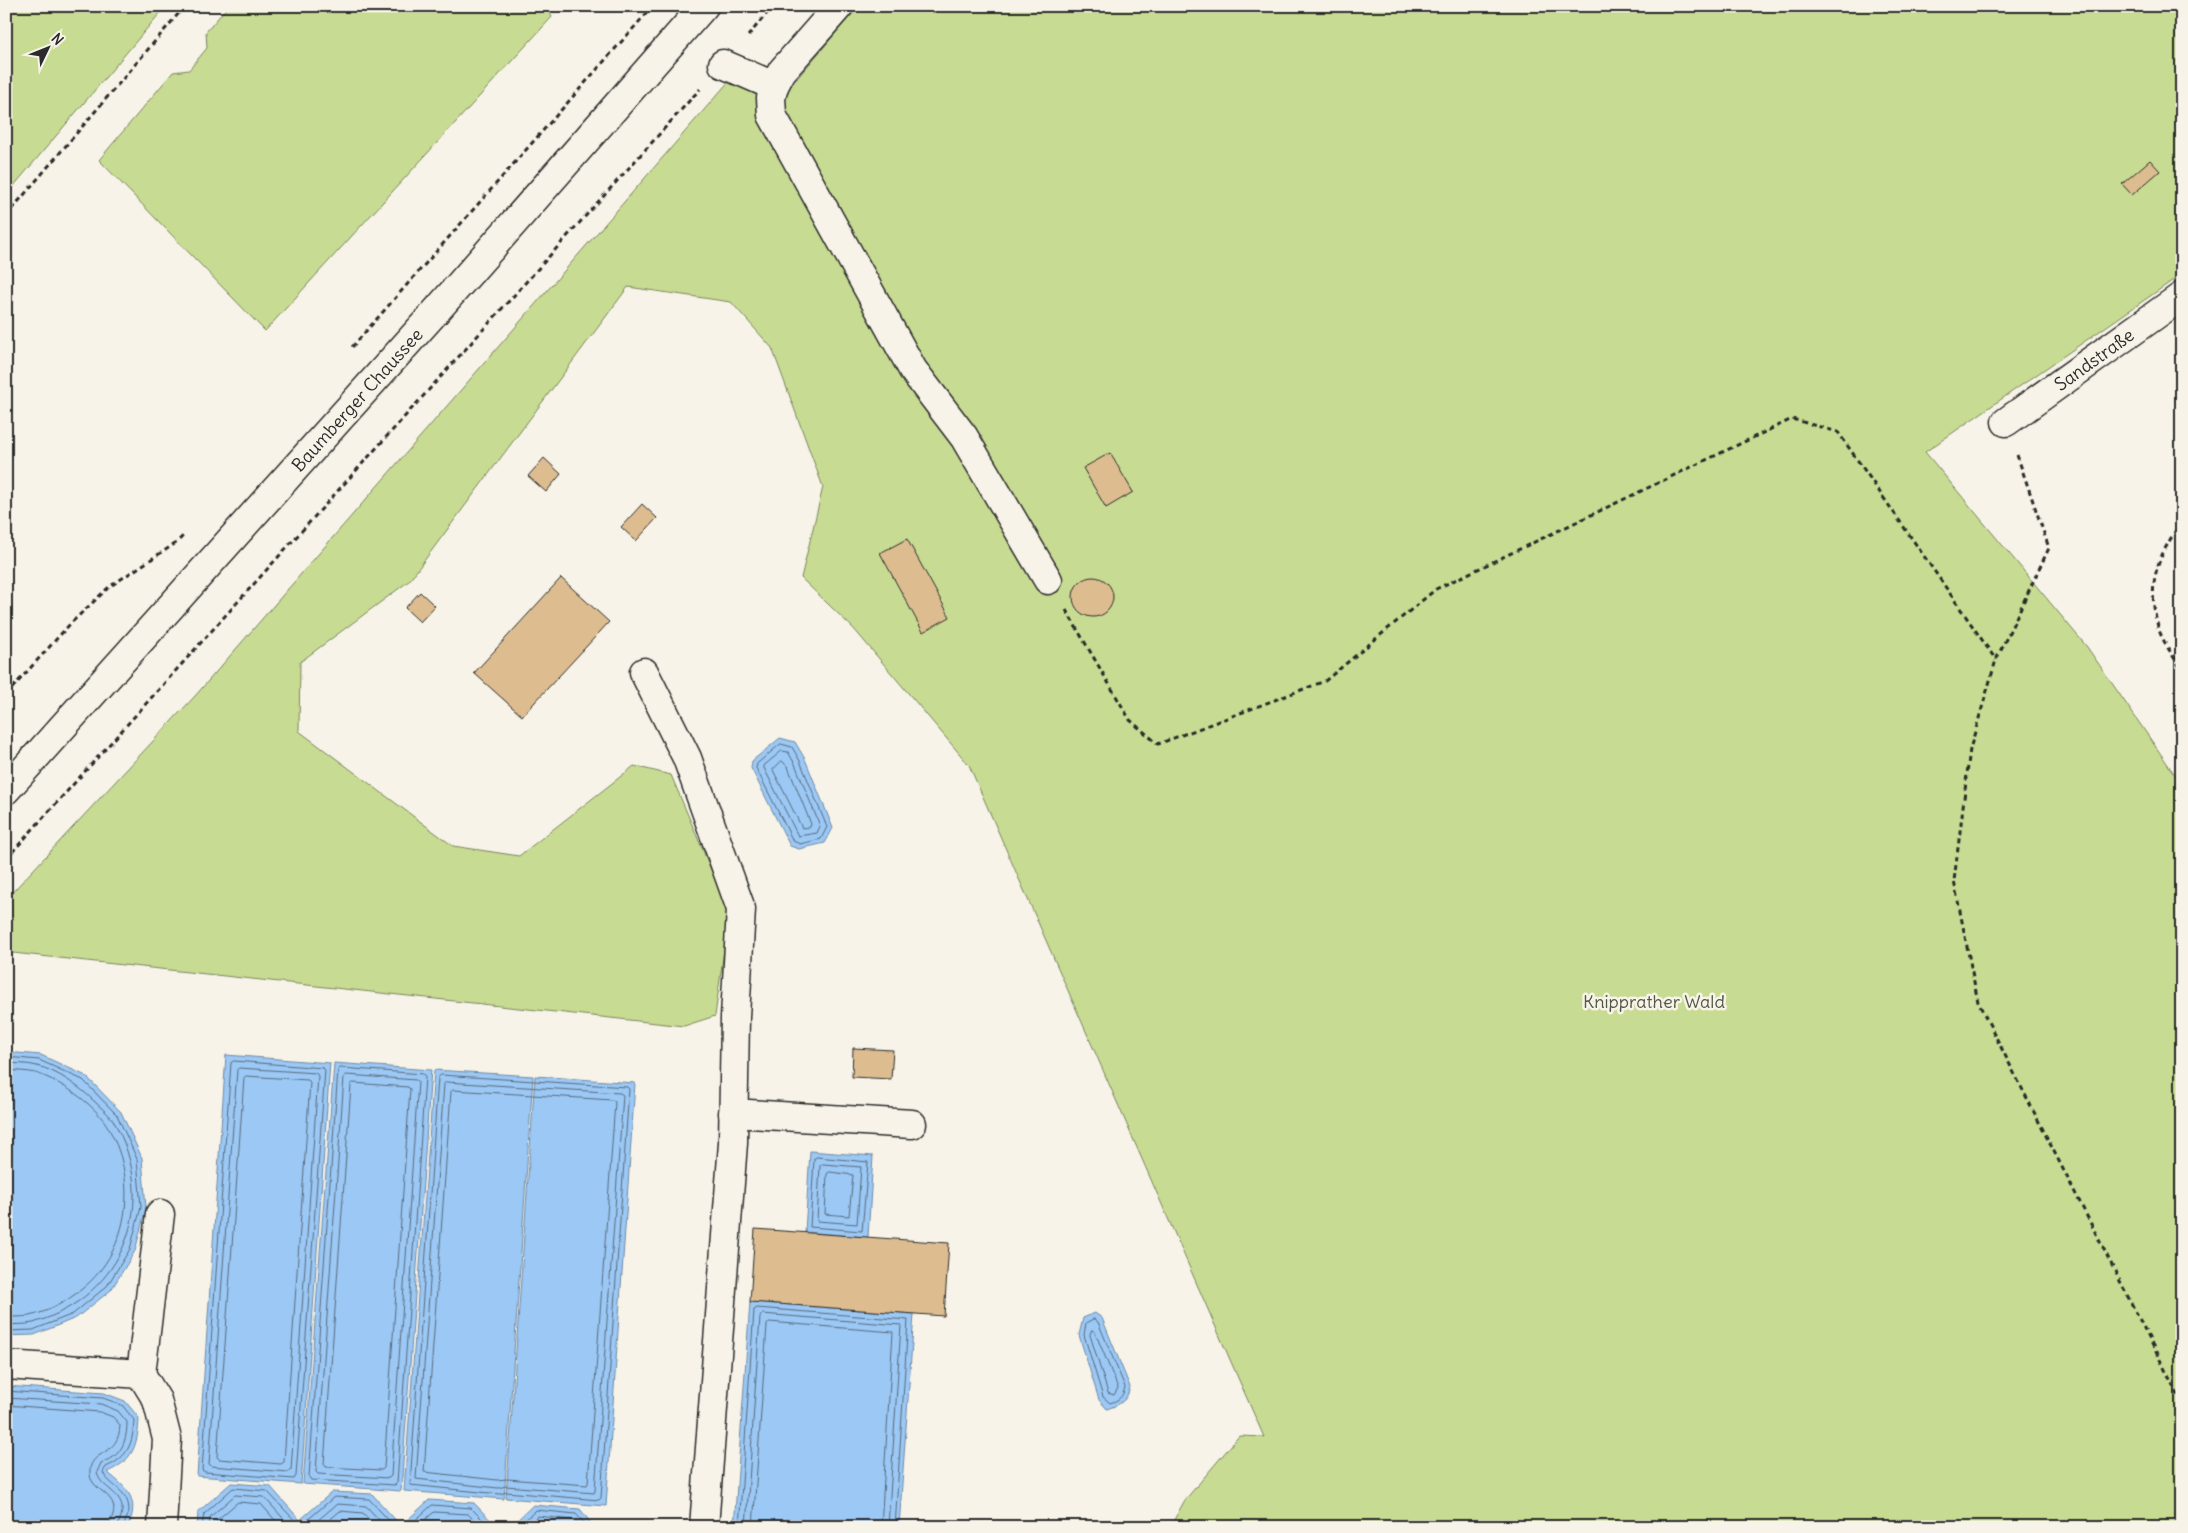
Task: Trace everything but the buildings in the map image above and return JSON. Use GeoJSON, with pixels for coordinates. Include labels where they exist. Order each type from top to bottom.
{"type":"FeatureCollection","features":[{"type":"Feature","properties":{"kind":"street","name":"Baumberger Chaussee"},"geometry":{"type":"LineString","coordinates":[[6,790],[438,309],[704,6]]}},
{"type":"Feature","properties":{"kind":"street"},"geometry":{"type":"LineString","coordinates":[[839,6],[782,71],[774,86],[771,98],[772,115],[913,370],[964,437],[1048,580]]}},
{"type":"Feature","properties":{"kind":"street"},"geometry":{"type":"LineString","coordinates":[[723,64],[774,86]]}},
{"type":"Feature","properties":{"kind":"street","name":"Sandstraße"},"geometry":{"type":"LineString","coordinates":[[2006,422],[2182,296]]}},
{"type":"Feature","properties":{"kind":"street"},"geometry":{"type":"LineString","coordinates":[[644,672],[687,758],[741,909],[735,1016],[733,1143],[704,1527]]}},
{"type":"Feature","properties":{"kind":"street"},"geometry":{"type":"LineString","coordinates":[[733,1113],[912,1124]]}},
{"type":"Feature","properties":{"kind":"street"},"geometry":{"type":"LineString","coordinates":[[160,1214],[141,1374],[157,1400],[167,1439],[162,1527]]}},
{"type":"Feature","properties":{"kind":"street"},"geometry":{"type":"LineString","coordinates":[[6,1365],[141,1374]]}},
{"type":"Feature","properties":{"kind":"path"},"geometry":{"type":"LineString","coordinates":[[6,216],[185,6]]}},
{"type":"Feature","properties":{"kind":"path"},"geometry":{"type":"LineString","coordinates":[[351,349],[653,6]]}},
{"type":"Feature","properties":{"kind":"path"},"geometry":{"type":"LineString","coordinates":[[6,859],[723,64],[773,6]]}},
{"type":"Feature","properties":{"kind":"path"},"geometry":{"type":"LineString","coordinates":[[1048,580],[1130,720],[1158,744],[1325,681],[1436,589],[1792,419],[1838,432],[1996,660]]}},
{"type":"Feature","properties":{"kind":"path"},"geometry":{"type":"LineString","coordinates":[[2006,422],[2049,548],[1996,660],[1970,749],[1954,881],[1978,1002],[2182,1403]]}},
{"type":"Feature","properties":{"kind":"path"},"geometry":{"type":"LineString","coordinates":[[2182,522],[2166,544],[2152,586],[2160,631],[2182,671]]}},
{"type":"Feature","properties":{"kind":"path"},"geometry":{"type":"LineString","coordinates":[[6,695],[70,624],[109,587],[176,543],[188,532]]}},
{"type":"Feature","properties":{"kind":"green space"},"geometry":{"type":"Polygon","coordinates":[[[6,6],[166,6],[6,195],[6,6]]]}},
{"type":"Feature","properties":{"kind":"green space"},"geometry":{"type":"Polygon","coordinates":[[[228,6],[547,6],[552,17],[265,331],[99,160],[173,72],[189,70],[207,48],[206,32],[228,6]]]}},
{"type":"Feature","properties":{"kind":"green space","name":"Knipprather Wald"},"geometry":{"type":"Polygon","coordinates":[[[859,6],[2182,6],[2182,274],[1925,452],[2087,647],[2182,785],[2182,1527],[1170,1527],[1185,1500],[1239,1436],[1264,1437],[969,765],[854,629],[801,578],[823,487],[772,348],[731,302],[628,287],[409,581],[300,662],[299,731],[453,846],[519,856],[634,766],[671,775],[729,912],[715,1016],[684,1026],[13,953],[6,960],[6,899],[196,695],[737,72],[794,82],[859,6]]]}},
{"type":"Feature","properties":{"kind":"water"},"geometry":{"type":"Polygon","coordinates":[[[780,738],[795,742],[805,759],[833,828],[825,843],[799,849],[790,846],[751,768],[752,761],[780,738]]]}},
{"type":"Feature","properties":{"kind":"water"},"geometry":{"type":"Polygon","coordinates":[[[6,1052],[41,1055],[86,1076],[121,1112],[142,1158],[146,1208],[135,1251],[111,1290],[76,1318],[34,1335],[6,1336],[6,1052]]]}},
{"type":"Feature","properties":{"kind":"water"},"geometry":{"type":"Polygon","coordinates":[[[226,1055],[330,1063],[301,1484],[197,1476],[226,1055]]]}},
{"type":"Feature","properties":{"kind":"water"},"geometry":{"type":"Polygon","coordinates":[[[334,1063],[431,1070],[401,1491],[303,1484],[334,1063]]]}},
{"type":"Feature","properties":{"kind":"water"},"geometry":{"type":"Polygon","coordinates":[[[434,1070],[533,1076],[504,1499],[404,1491],[434,1070]]]}},
{"type":"Feature","properties":{"kind":"water"},"geometry":{"type":"Polygon","coordinates":[[[535,1076],[635,1083],[606,1506],[506,1498],[535,1076]]]}},
{"type":"Feature","properties":{"kind":"water"},"geometry":{"type":"Polygon","coordinates":[[[810,1151],[873,1156],[868,1237],[805,1232],[810,1151]]]}},
{"type":"Feature","properties":{"kind":"water"},"geometry":{"type":"Polygon","coordinates":[[[750,1302],[914,1314],[899,1527],[734,1527],[750,1302]]]}},
{"type":"Feature","properties":{"kind":"water"},"geometry":{"type":"Polygon","coordinates":[[[1095,1313],[1102,1318],[1130,1387],[1123,1401],[1107,1409],[1099,1400],[1079,1335],[1083,1318],[1095,1313]]]}},
{"type":"Feature","properties":{"kind":"water"},"geometry":{"type":"Polygon","coordinates":[[[6,1386],[104,1393],[125,1401],[139,1418],[135,1444],[123,1463],[107,1472],[130,1495],[133,1509],[128,1527],[6,1527],[6,1386]]]}},
{"type":"Feature","properties":{"kind":"water"},"geometry":{"type":"Polygon","coordinates":[[[231,1483],[270,1486],[300,1520],[332,1492],[372,1494],[401,1526],[429,1500],[474,1503],[497,1527],[197,1527],[198,1512],[231,1483]]]}},
{"type":"Feature","properties":{"kind":"water"},"geometry":{"type":"Polygon","coordinates":[[[533,1505],[580,1509],[594,1527],[510,1527],[533,1505]]]}}]}
